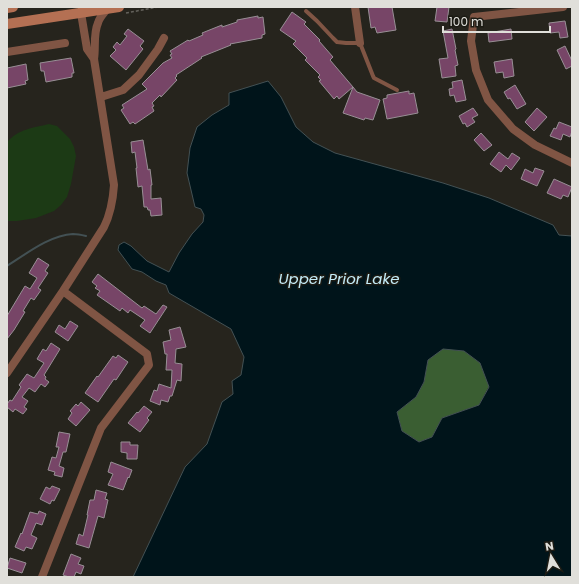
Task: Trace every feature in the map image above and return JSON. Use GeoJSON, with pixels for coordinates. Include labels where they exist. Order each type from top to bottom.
{"type":"FeatureCollection","features":[{"type":"Feature","properties":{"kind":"street"},"geometry":{"type":"LineString","coordinates":[[7,8],[12,7]]}},
{"type":"Feature","properties":{"kind":"street"},"geometry":{"type":"LineString","coordinates":[[7,24],[81,10],[119,7]]}},
{"type":"Feature","properties":{"kind":"street"},"geometry":{"type":"LineString","coordinates":[[355,7],[360,43]]}},
{"type":"Feature","properties":{"kind":"street"},"geometry":{"type":"LineString","coordinates":[[563,7],[474,17],[471,41],[476,70],[488,100],[513,129],[535,145],[572,164]]}},
{"type":"Feature","properties":{"kind":"street"},"geometry":{"type":"LineString","coordinates":[[7,373],[63,291],[104,227],[110,215],[114,197],[114,185],[94,59],[96,48],[95,33],[98,22],[107,9]]}},
{"type":"Feature","properties":{"kind":"street"},"geometry":{"type":"LineString","coordinates":[[81,10],[87,49],[94,59]]}},
{"type":"Feature","properties":{"kind":"street"},"geometry":{"type":"LineString","coordinates":[[101,97],[123,90],[139,75],[164,38]]}},
{"type":"Feature","properties":{"kind":"street"},"geometry":{"type":"LineString","coordinates":[[7,52],[64,43]]}},
{"type":"Feature","properties":{"kind":"street"},"geometry":{"type":"LineString","coordinates":[[42,577],[101,428],[149,365],[147,354],[63,291]]}},
{"type":"Feature","properties":{"kind":"lane"},"geometry":{"type":"LineString","coordinates":[[306,11],[337,42],[346,44],[360,43],[374,78],[397,90]]}},
{"type":"Feature","properties":{"kind":"green space"},"geometry":{"type":"Polygon","coordinates":[[[49,124],[57,126],[70,139],[74,147],[76,156],[67,197],[54,211],[36,218],[7,221],[7,142],[16,134],[31,128],[49,124]]]}},
{"type":"Feature","properties":{"kind":"green space"},"geometry":{"type":"Polygon","coordinates":[[[443,348],[464,351],[480,363],[489,386],[479,405],[442,418],[432,437],[419,442],[402,431],[397,412],[416,397],[424,382],[428,360],[443,348]]]}},
{"type":"Feature","properties":{"kind":"water","name":"Upper Prior Lake"},"geometry":{"type":"Polygon","coordinates":[[[268,81],[281,97],[296,127],[313,142],[335,153],[443,183],[489,198],[553,225],[559,235],[572,236],[572,577],[133,577],[185,467],[207,444],[222,402],[233,394],[232,381],[241,375],[244,357],[231,329],[169,293],[166,285],[156,281],[142,272],[132,269],[118,250],[119,245],[124,242],[131,246],[147,261],[169,272],[179,253],[192,234],[203,222],[204,215],[201,209],[195,207],[187,173],[190,148],[197,127],[212,115],[229,105],[229,93],[268,81]],[[443,349],[428,360],[424,382],[416,397],[397,412],[402,431],[419,442],[432,437],[442,418],[479,405],[489,387],[480,363],[464,351],[443,349]]]}},
{"type":"Feature","properties":{"kind":"building"},"geometry":{"type":"Polygon","coordinates":[[[368,7],[392,7],[396,30],[377,33],[375,27],[371,28],[368,7]]]}},
{"type":"Feature","properties":{"kind":"building"},"geometry":{"type":"Polygon","coordinates":[[[437,7],[449,7],[447,22],[435,21],[437,7]]]}},
{"type":"Feature","properties":{"kind":"building"},"geometry":{"type":"Polygon","coordinates":[[[292,12],[306,22],[304,24],[320,40],[319,41],[333,57],[330,60],[353,87],[339,99],[337,96],[334,99],[319,81],[321,80],[318,77],[320,75],[305,60],[307,58],[293,44],[296,41],[280,30],[292,12]]]}},
{"type":"Feature","properties":{"kind":"building"},"geometry":{"type":"Polygon","coordinates":[[[258,16],[258,18],[263,17],[265,34],[262,35],[262,38],[230,44],[231,45],[201,57],[202,58],[176,75],[177,76],[175,78],[177,80],[161,97],[160,95],[152,103],[154,106],[152,107],[154,111],[135,124],[133,122],[130,124],[121,110],[124,108],[122,105],[147,89],[142,84],[163,63],[172,58],[170,51],[188,40],[189,41],[203,35],[202,33],[222,25],[222,27],[237,22],[237,20],[258,16]]]}},
{"type":"Feature","properties":{"kind":"building"},"geometry":{"type":"Polygon","coordinates":[[[565,21],[568,37],[560,38],[559,32],[550,33],[549,23],[565,21]]]}},
{"type":"Feature","properties":{"kind":"building"},"geometry":{"type":"Polygon","coordinates":[[[128,29],[144,41],[140,46],[143,49],[126,70],[110,56],[116,50],[113,47],[117,42],[120,45],[127,36],[124,34],[128,29]]]}},
{"type":"Feature","properties":{"kind":"building"},"geometry":{"type":"Polygon","coordinates":[[[452,29],[458,65],[455,66],[456,76],[442,78],[439,59],[448,58],[443,31],[452,29]]]}},
{"type":"Feature","properties":{"kind":"building"},"geometry":{"type":"Polygon","coordinates":[[[511,29],[512,39],[489,42],[488,33],[511,29]]]}},
{"type":"Feature","properties":{"kind":"building"},"geometry":{"type":"Polygon","coordinates":[[[565,46],[572,61],[572,66],[566,69],[557,50],[565,46]]]}},
{"type":"Feature","properties":{"kind":"building"},"geometry":{"type":"Polygon","coordinates":[[[71,58],[74,73],[72,73],[72,77],[46,82],[44,71],[41,71],[40,63],[71,58]]]}},
{"type":"Feature","properties":{"kind":"building"},"geometry":{"type":"Polygon","coordinates":[[[512,59],[514,76],[504,78],[503,72],[496,73],[494,62],[512,59]]]}},
{"type":"Feature","properties":{"kind":"building"},"geometry":{"type":"Polygon","coordinates":[[[26,64],[28,80],[25,81],[26,84],[7,88],[7,68],[26,64]]]}},
{"type":"Feature","properties":{"kind":"building"},"geometry":{"type":"Polygon","coordinates":[[[462,80],[466,100],[456,102],[454,95],[450,96],[449,89],[453,88],[452,82],[462,80]]]}},
{"type":"Feature","properties":{"kind":"building"},"geometry":{"type":"Polygon","coordinates":[[[515,85],[526,104],[517,109],[504,92],[515,85]]]}},
{"type":"Feature","properties":{"kind":"building"},"geometry":{"type":"Polygon","coordinates":[[[353,87],[357,92],[380,100],[373,120],[365,118],[364,120],[343,113],[353,87]]]}},
{"type":"Feature","properties":{"kind":"building"},"geometry":{"type":"Polygon","coordinates":[[[409,91],[409,94],[414,93],[418,113],[387,119],[383,99],[387,98],[387,95],[409,91]]]}},
{"type":"Feature","properties":{"kind":"building"},"geometry":{"type":"Polygon","coordinates":[[[473,108],[478,115],[472,118],[475,122],[467,127],[465,123],[463,124],[459,116],[473,108]]]}},
{"type":"Feature","properties":{"kind":"building"},"geometry":{"type":"Polygon","coordinates":[[[537,108],[547,117],[534,131],[525,122],[537,108]]]}},
{"type":"Feature","properties":{"kind":"building"},"geometry":{"type":"Polygon","coordinates":[[[559,122],[572,127],[570,137],[563,134],[561,140],[550,136],[554,128],[556,129],[559,122]]]}},
{"type":"Feature","properties":{"kind":"building"},"geometry":{"type":"Polygon","coordinates":[[[481,133],[492,145],[484,151],[474,140],[481,133]]]}},
{"type":"Feature","properties":{"kind":"building"},"geometry":{"type":"Polygon","coordinates":[[[143,140],[148,170],[150,169],[152,185],[151,199],[161,198],[162,215],[151,216],[150,210],[148,210],[147,207],[144,207],[142,186],[138,187],[135,152],[132,153],[131,142],[143,140]]]}},
{"type":"Feature","properties":{"kind":"building"},"geometry":{"type":"Polygon","coordinates":[[[499,152],[508,159],[512,153],[520,158],[511,170],[506,165],[501,172],[490,164],[499,152]]]}},
{"type":"Feature","properties":{"kind":"building"},"geometry":{"type":"Polygon","coordinates":[[[535,168],[544,171],[537,186],[521,179],[525,169],[533,173],[535,168]]]}},
{"type":"Feature","properties":{"kind":"building"},"geometry":{"type":"Polygon","coordinates":[[[554,179],[572,187],[568,197],[563,195],[561,199],[547,193],[554,179]]]}},
{"type":"Feature","properties":{"kind":"building"},"geometry":{"type":"Polygon","coordinates":[[[38,258],[49,265],[45,271],[48,273],[38,288],[41,290],[34,300],[31,298],[23,311],[25,312],[7,339],[7,316],[25,286],[30,289],[37,278],[29,273],[38,258]]]}},
{"type":"Feature","properties":{"kind":"building"},"geometry":{"type":"Polygon","coordinates":[[[98,274],[142,308],[144,306],[156,314],[163,305],[167,307],[150,333],[140,326],[145,320],[130,310],[128,313],[122,308],[120,311],[97,295],[100,291],[95,288],[97,286],[92,282],[98,274]]]}},
{"type":"Feature","properties":{"kind":"building"},"geometry":{"type":"Polygon","coordinates":[[[70,321],[78,326],[68,341],[55,332],[59,325],[65,329],[70,321]]]}},
{"type":"Feature","properties":{"kind":"building"},"geometry":{"type":"Polygon","coordinates":[[[180,327],[186,347],[176,349],[175,363],[182,364],[181,381],[177,380],[172,396],[170,396],[168,402],[161,400],[160,405],[150,401],[154,390],[157,391],[159,384],[171,388],[172,370],[166,370],[167,354],[165,354],[163,342],[171,340],[169,330],[180,327]]]}},
{"type":"Feature","properties":{"kind":"building"},"geometry":{"type":"Polygon","coordinates":[[[51,343],[60,349],[44,375],[46,377],[45,379],[49,382],[45,387],[41,384],[35,392],[29,388],[22,397],[28,401],[24,407],[27,409],[23,414],[15,409],[13,412],[7,407],[7,404],[10,400],[12,401],[21,387],[19,385],[27,374],[34,378],[44,363],[37,359],[43,349],[46,351],[51,343]]]}},
{"type":"Feature","properties":{"kind":"building"},"geometry":{"type":"Polygon","coordinates":[[[118,355],[128,362],[98,402],[85,393],[113,356],[116,358],[118,355]]]}},
{"type":"Feature","properties":{"kind":"building"},"geometry":{"type":"Polygon","coordinates":[[[81,402],[90,410],[76,426],[68,419],[72,413],[70,411],[76,404],[78,406],[81,402]]]}},
{"type":"Feature","properties":{"kind":"building"},"geometry":{"type":"Polygon","coordinates":[[[144,406],[152,412],[147,418],[149,420],[140,432],[128,423],[144,406]]]}},
{"type":"Feature","properties":{"kind":"building"},"geometry":{"type":"Polygon","coordinates":[[[59,432],[70,434],[66,452],[63,452],[59,466],[64,468],[62,477],[54,475],[55,472],[48,470],[52,457],[56,458],[59,447],[56,447],[59,432]]]}},
{"type":"Feature","properties":{"kind":"building"},"geometry":{"type":"Polygon","coordinates":[[[121,442],[130,442],[130,445],[138,445],[137,459],[127,459],[127,453],[121,452],[121,442]]]}},
{"type":"Feature","properties":{"kind":"building"},"geometry":{"type":"Polygon","coordinates":[[[111,462],[132,470],[123,490],[108,485],[113,474],[108,472],[111,462]]]}},
{"type":"Feature","properties":{"kind":"building"},"geometry":{"type":"Polygon","coordinates":[[[52,486],[60,489],[54,501],[52,500],[50,504],[40,499],[46,487],[50,489],[52,486]]]}},
{"type":"Feature","properties":{"kind":"building"},"geometry":{"type":"Polygon","coordinates":[[[96,490],[107,493],[105,499],[108,500],[104,518],[98,516],[89,548],[76,544],[79,534],[83,536],[90,500],[94,500],[96,490]]]}},
{"type":"Feature","properties":{"kind":"building"},"geometry":{"type":"Polygon","coordinates":[[[39,511],[46,514],[42,525],[36,523],[31,535],[37,538],[32,549],[26,547],[24,551],[15,547],[21,533],[22,534],[30,512],[38,514],[39,511]]]}},
{"type":"Feature","properties":{"kind":"building"},"geometry":{"type":"Polygon","coordinates":[[[71,554],[81,558],[78,564],[84,566],[81,574],[76,572],[74,577],[63,575],[71,554]]]}},
{"type":"Feature","properties":{"kind":"building"},"geometry":{"type":"Polygon","coordinates":[[[10,558],[26,563],[22,573],[7,568],[10,558]]]}},
{"type":"Feature","properties":{"kind":"waterway"},"geometry":{"type":"LineString","coordinates":[[7,266],[47,241],[64,235],[73,234],[86,236]]}}]}
